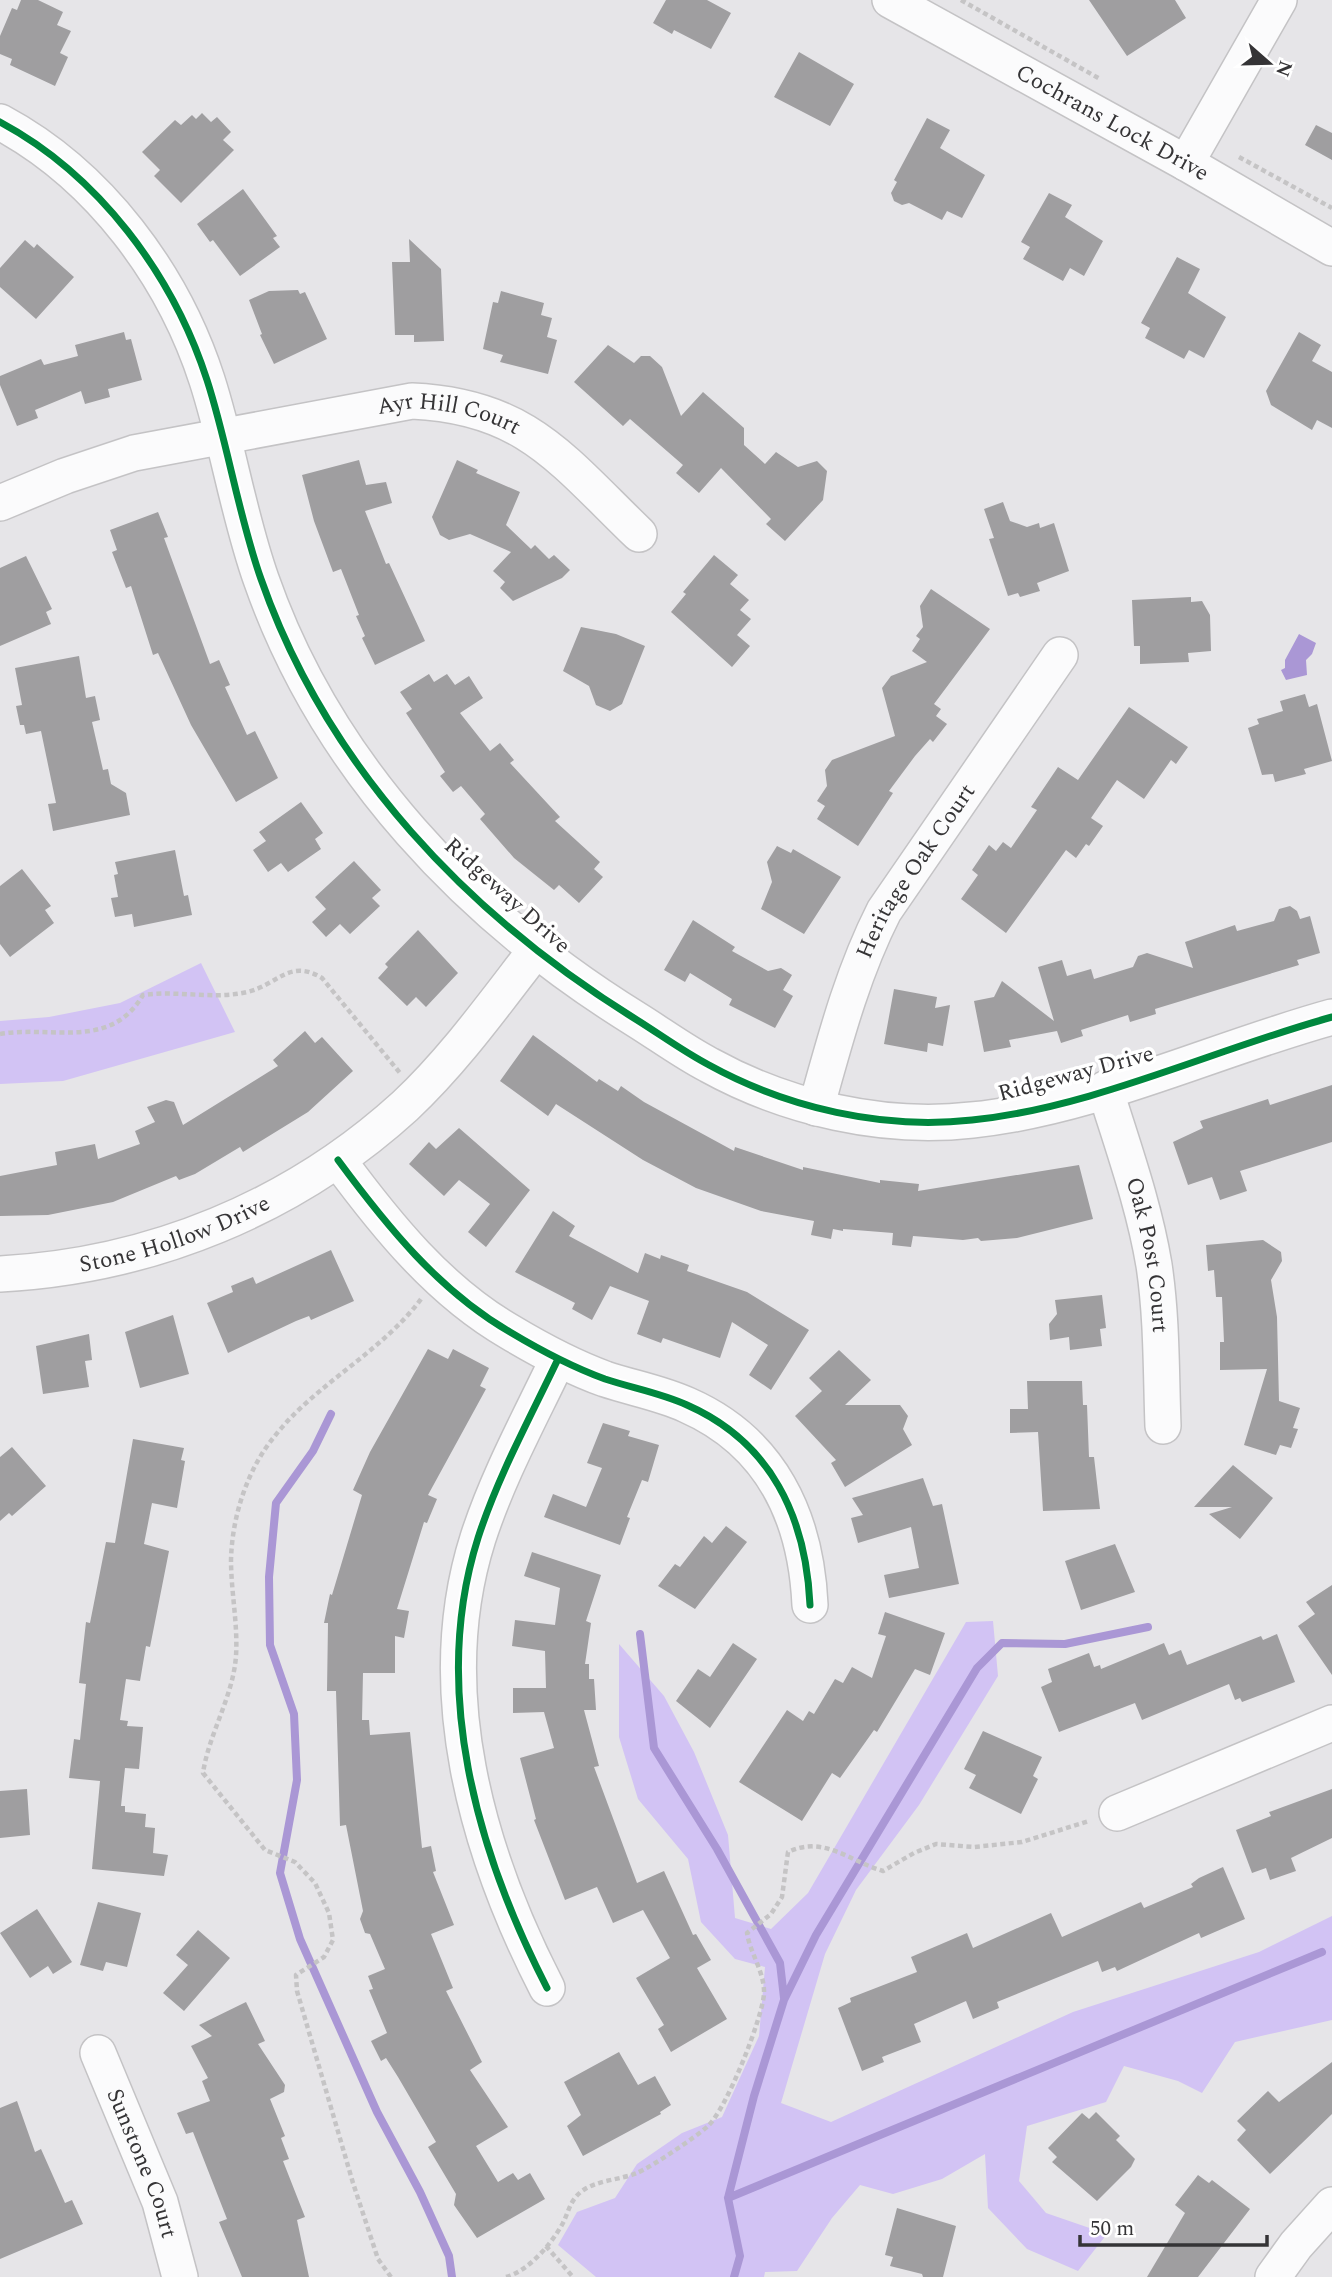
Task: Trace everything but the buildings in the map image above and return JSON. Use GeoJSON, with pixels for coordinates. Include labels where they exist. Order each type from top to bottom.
{"type":"FeatureCollection","features":[{"type":"Feature","properties":{"kind":"street","name":"Cochrans Lock Drive"},"geometry":{"type":"LineString","coordinates":[[890,0],[1186,163],[1332,248]]}},
{"type":"Feature","properties":{"kind":"street"},"geometry":{"type":"LineString","coordinates":[[1186,163],[1279,0]]}},
{"type":"Feature","properties":{"kind":"street","name":"Ridgeway Drive"},"geometry":{"type":"LineString","coordinates":[[0,122],[57,160],[98,198],[134,240],[163,283],[188,330],[207,380],[243,527],[263,586],[295,657],[331,722],[373,785],[421,844],[468,894],[535,951],[589,990],[709,1065],[756,1087],[816,1108],[870,1118],[922,1122],[970,1121],[1023,1112],[1105,1089],[1332,1017]]}},
{"type":"Feature","properties":{"kind":"street","name":"Ayr Hill Court"},"geometry":{"type":"LineString","coordinates":[[0,503],[65,476],[134,453],[412,401],[447,402],[484,411],[519,426],[548,446],[639,534]]}},
{"type":"Feature","properties":{"kind":"street","name":"Heritage Oak Court"},"geometry":{"type":"LineString","coordinates":[[816,1108],[861,955],[884,911],[1060,655]]}},
{"type":"Feature","properties":{"kind":"street","name":"Stone Hollow Drive"},"geometry":{"type":"LineString","coordinates":[[0,1274],[98,1263],[161,1247],[223,1224],[282,1195],[338,1160],[418,1093],[455,1054],[535,951]]}},
{"type":"Feature","properties":{"kind":"street","name":"Oak Post Court"},"geometry":{"type":"LineString","coordinates":[[1105,1089],[1142,1209],[1154,1265],[1160,1319],[1163,1426]]}},
{"type":"Feature","properties":{"kind":"street"},"geometry":{"type":"LineString","coordinates":[[338,1160],[386,1226],[464,1301],[508,1332],[558,1359],[605,1378],[686,1404],[718,1421],[746,1444],[769,1470],[788,1501],[800,1531],[808,1566],[810,1605]]}},
{"type":"Feature","properties":{"kind":"street"},"geometry":{"type":"LineString","coordinates":[[547,1988],[522,1939],[481,1826],[466,1756],[460,1698],[460,1642],[467,1586],[478,1540],[494,1495],[558,1359]]}},
{"type":"Feature","properties":{"kind":"street"},"geometry":{"type":"LineString","coordinates":[[1116,1813],[1332,1723]]}},
{"type":"Feature","properties":{"kind":"street","name":"Sunstone Court"},"geometry":{"type":"LineString","coordinates":[[98,2053],[160,2202],[180,2277]]}},
{"type":"Feature","properties":{"kind":"street"},"geometry":{"type":"LineString","coordinates":[[1273,2277],[1296,2245],[1332,2205]]}},
{"type":"Feature","properties":{"kind":"path"},"geometry":{"type":"LineString","coordinates":[[0,1034],[17,1031],[87,1032],[122,1021],[143,995],[164,992],[213,996],[248,992],[294,969],[310,970],[322,978],[418,1093]]}},
{"type":"Feature","properties":{"kind":"path"},"geometry":{"type":"LineString","coordinates":[[391,2277],[377,2259],[330,2110],[312,2037],[297,1991],[296,1975],[324,1957],[333,1940],[329,1913],[314,1883],[295,1862],[265,1850],[203,1773],[206,1750],[225,1703],[236,1655],[231,1558],[238,1514],[254,1465],[275,1434],[311,1399],[388,1335],[412,1310],[438,1276]]}},
{"type":"Feature","properties":{"kind":"path"},"geometry":{"type":"LineString","coordinates":[[506,2277],[528,2265],[546,2246],[563,2223],[573,2199],[584,2189],[638,2173],[709,2125],[726,2098],[755,2028],[764,1992],[758,1969],[749,1952],[747,1933],[771,1914],[782,1897],[788,1852],[801,1846],[822,1845],[883,1871],[936,1844],[974,1847],[1022,1842],[1116,1813]]}},
{"type":"Feature","properties":{"kind":"path"},"geometry":{"type":"LineString","coordinates":[[546,2246],[573,2277]]}},
{"type":"Feature","properties":{"kind":"shaded area"},"geometry":{"type":"Polygon","coordinates":[[[1299,634],[1316,643],[1312,654],[1306,660],[1307,675],[1286,680],[1281,670],[1285,668],[1285,660],[1299,634]]]}},
{"type":"Feature","properties":{"kind":"shaded area"},"geometry":{"type":"Polygon","coordinates":[[[201,963],[235,1032],[63,1081],[0,1084],[0,1021],[49,1017],[120,1003],[201,963]]]}},
{"type":"Feature","properties":{"kind":"shaded area"},"geometry":{"type":"Polygon","coordinates":[[[993,1621],[998,1676],[919,1805],[856,1890],[825,1954],[781,2103],[831,2122],[1073,2012],[1259,1952],[1332,1916],[1332,2020],[1235,2042],[1202,2093],[1178,2081],[1124,2066],[1106,2102],[1027,2126],[1019,2181],[1046,2213],[1107,2234],[1078,2271],[1027,2249],[988,2208],[985,2154],[942,2179],[893,2194],[860,2185],[832,2218],[797,2271],[765,2272],[764,2277],[596,2277],[558,2245],[577,2212],[615,2198],[637,2164],[682,2133],[722,2117],[759,2036],[765,1967],[735,1959],[701,1922],[688,1859],[638,1799],[619,1737],[619,1644],[664,1696],[694,1752],[728,1835],[735,1918],[771,1929],[808,1893],[966,1622],[993,1621]]]}},
{"type":"Feature","properties":{"kind":"waterway"},"geometry":{"type":"LineString","coordinates":[[331,1414],[313,1451],[276,1503],[269,1577],[270,1645],[294,1714],[297,1780],[280,1873],[300,1939],[377,2112],[420,2192],[449,2256],[452,2277]]}},
{"type":"Feature","properties":{"kind":"waterway"},"geometry":{"type":"LineString","coordinates":[[734,2277],[740,2256],[728,2198],[754,2096],[784,2000],[816,1935],[977,1668],[1002,1643],[1065,1644],[1148,1627]]}},
{"type":"Feature","properties":{"kind":"waterway"},"geometry":{"type":"LineString","coordinates":[[640,1634],[654,1748],[717,1849],[780,1963],[784,1998]]}},
{"type":"Feature","properties":{"kind":"waterway"},"geometry":{"type":"LineString","coordinates":[[728,2198],[1322,1952]]}},
{"type":"Feature","properties":{"kind":"cycle path"},"geometry":{"type":"LineString","coordinates":[[0,122],[36,144],[100,199],[153,266],[174,303],[207,380],[261,579],[289,648],[324,713],[365,774],[411,832],[462,885],[517,934],[576,979],[691,1055],[739,1080],[803,1104],[904,1122],[972,1120],[1062,1103],[1108,1091],[1332,1017]]}},
{"type":"Feature","properties":{"kind":"cycle path"},"geometry":{"type":"LineString","coordinates":[[338,1160],[375,1209],[415,1255],[484,1316],[580,1369],[687,1405],[741,1439],[762,1461],[791,1513],[801,1542],[810,1605]]}},
{"type":"Feature","properties":{"kind":"cycle path"},"geometry":{"type":"LineString","coordinates":[[547,1988],[500,1882],[482,1826],[468,1769],[460,1711],[459,1653],[464,1595],[478,1538],[505,1470],[558,1359]]}}]}
